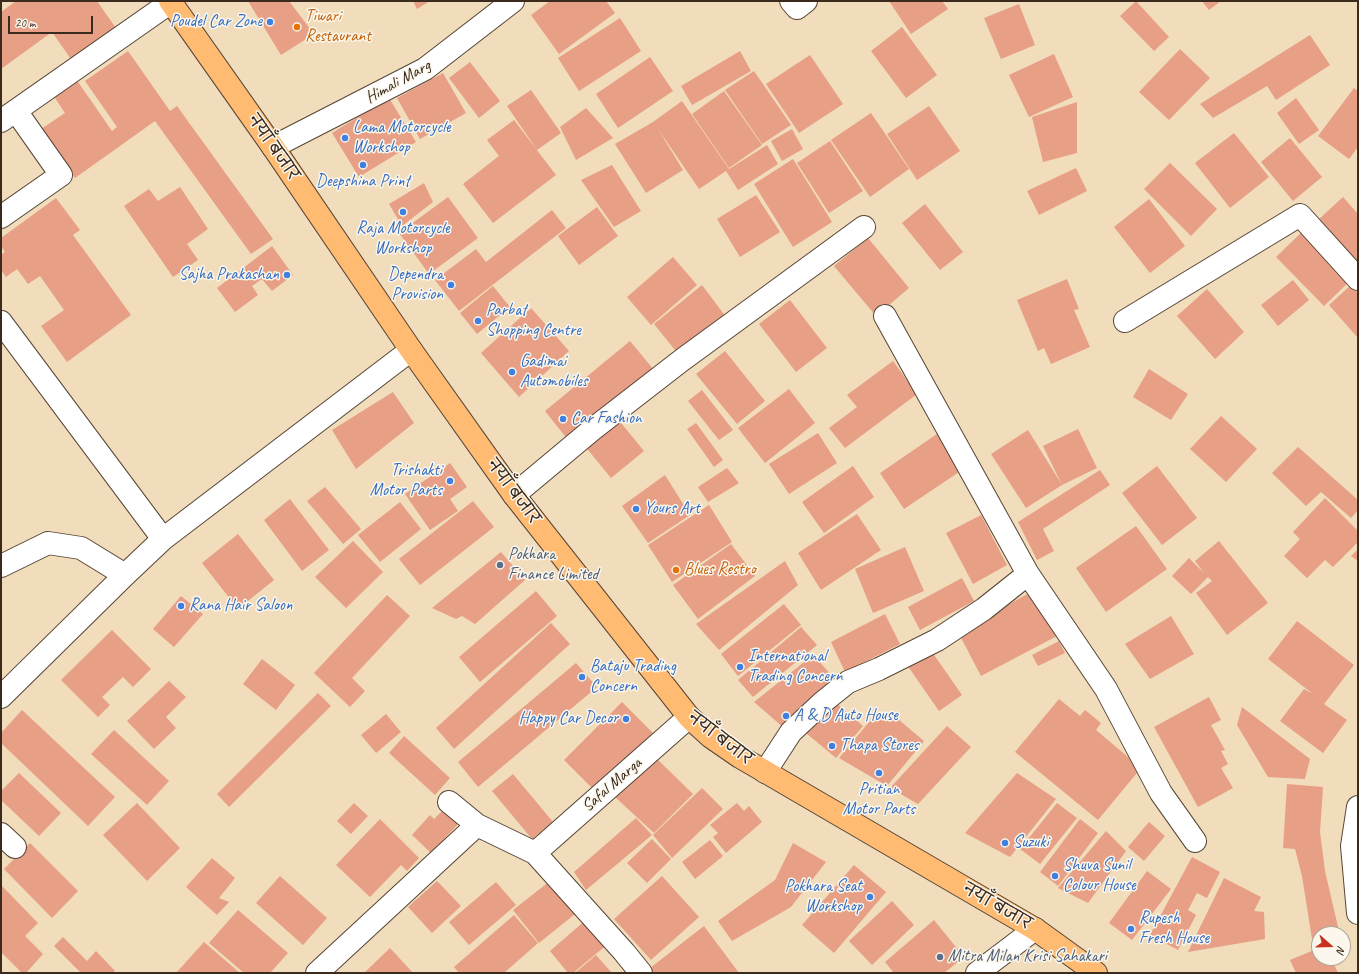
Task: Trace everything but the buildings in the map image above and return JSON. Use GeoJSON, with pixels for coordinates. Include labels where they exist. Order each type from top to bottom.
{"type":"FeatureCollection","features":[{"type":"Feature","properties":{"kind":"main road","name":"नयाँ बजार"},"geometry":{"type":"LineString","coordinates":[[171,1],[273,147],[410,350],[514,495],[689,717],[711,737],[734,753],[1035,928],[1096,973]]}},
{"type":"Feature","properties":{"kind":"street"},"geometry":{"type":"LineString","coordinates":[[1,217],[60,175],[9,116],[171,1]]}},
{"type":"Feature","properties":{"kind":"street","name":"Himali Marg"},"geometry":{"type":"LineString","coordinates":[[273,147],[425,69],[513,1]]}},
{"type":"Feature","properties":{"kind":"street"},"geometry":{"type":"LineString","coordinates":[[792,1],[796,8],[806,1]]}},
{"type":"Feature","properties":{"kind":"street"},"geometry":{"type":"LineString","coordinates":[[1125,321],[1300,215],[1358,279]]}},
{"type":"Feature","properties":{"kind":"street"},"geometry":{"type":"LineString","coordinates":[[514,495],[593,429],[682,360],[864,227]]}},
{"type":"Feature","properties":{"kind":"street"},"geometry":{"type":"LineString","coordinates":[[885,316],[1028,574],[1106,689],[1161,793],[1195,841]]}},
{"type":"Feature","properties":{"kind":"street"},"geometry":{"type":"LineString","coordinates":[[1,322],[163,540]]}},
{"type":"Feature","properties":{"kind":"street"},"geometry":{"type":"LineString","coordinates":[[1,697],[125,574],[163,540],[410,350]]}},
{"type":"Feature","properties":{"kind":"street"},"geometry":{"type":"LineString","coordinates":[[1,566],[48,543],[81,548],[125,574]]}},
{"type":"Feature","properties":{"kind":"street"},"geometry":{"type":"LineString","coordinates":[[766,772],[791,732],[823,702],[848,682],[937,640],[984,609],[1028,574]]}},
{"type":"Feature","properties":{"kind":"street","name":"Safal Marga"},"geometry":{"type":"LineString","coordinates":[[535,853],[689,717]]}},
{"type":"Feature","properties":{"kind":"street"},"geometry":{"type":"LineString","coordinates":[[449,802],[477,825],[535,853],[624,952],[640,973]]}},
{"type":"Feature","properties":{"kind":"street"},"geometry":{"type":"LineString","coordinates":[[1358,807],[1352,846],[1358,913]]}},
{"type":"Feature","properties":{"kind":"street"},"geometry":{"type":"LineString","coordinates":[[317,973],[477,825]]}},
{"type":"Feature","properties":{"kind":"street"},"geometry":{"type":"LineString","coordinates":[[977,973],[1035,928]]}},
{"type":"Feature","properties":{"kind":"place","name":"Poudel Car Zone"},"geometry":{"type":"Point","coordinates":[270,22]}},
{"type":"Feature","properties":{"kind":"place","name":"Tiwari Restaurant"},"geometry":{"type":"Point","coordinates":[297,27]}},
{"type":"Feature","properties":{"kind":"place","name":"Lama Motorcycle Workshop"},"geometry":{"type":"Point","coordinates":[345,138]}},
{"type":"Feature","properties":{"kind":"place","name":"Deepshina Print"},"geometry":{"type":"Point","coordinates":[363,165]}},
{"type":"Feature","properties":{"kind":"place","name":"Raja Motorcycle Workshop"},"geometry":{"type":"Point","coordinates":[403,212]}},
{"type":"Feature","properties":{"kind":"place","name":"Sajha Prakashan"},"geometry":{"type":"Point","coordinates":[287,275]}},
{"type":"Feature","properties":{"kind":"place","name":"Dependra Provision"},"geometry":{"type":"Point","coordinates":[451,285]}},
{"type":"Feature","properties":{"kind":"place","name":"Parbat Shopping Centre"},"geometry":{"type":"Point","coordinates":[478,321]}},
{"type":"Feature","properties":{"kind":"place","name":"Gadimai Automobiles"},"geometry":{"type":"Point","coordinates":[512,372]}},
{"type":"Feature","properties":{"kind":"place","name":"Car Fashion"},"geometry":{"type":"Point","coordinates":[563,419]}},
{"type":"Feature","properties":{"kind":"place","name":"Trishakti Motor Parts"},"geometry":{"type":"Point","coordinates":[450,481]}},
{"type":"Feature","properties":{"kind":"place","name":"Yours Art"},"geometry":{"type":"Point","coordinates":[636,509]}},
{"type":"Feature","properties":{"kind":"place","name":"Pokhara Finance Limited"},"geometry":{"type":"Point","coordinates":[500,565]}},
{"type":"Feature","properties":{"kind":"place","name":"Blues Restro"},"geometry":{"type":"Point","coordinates":[676,570]}},
{"type":"Feature","properties":{"kind":"place","name":"Rana Hair Saloon"},"geometry":{"type":"Point","coordinates":[181,606]}},
{"type":"Feature","properties":{"kind":"place","name":"International Trading Concern"},"geometry":{"type":"Point","coordinates":[740,667]}},
{"type":"Feature","properties":{"kind":"place","name":"Bataju Trading Concern"},"geometry":{"type":"Point","coordinates":[582,677]}},
{"type":"Feature","properties":{"kind":"place","name":"A & D Auto House"},"geometry":{"type":"Point","coordinates":[786,716]}},
{"type":"Feature","properties":{"kind":"place","name":"Happy Car Decor"},"geometry":{"type":"Point","coordinates":[626,719]}},
{"type":"Feature","properties":{"kind":"place","name":"Thapa Stores"},"geometry":{"type":"Point","coordinates":[832,746]}},
{"type":"Feature","properties":{"kind":"place","name":"Pritian Motor Parts"},"geometry":{"type":"Point","coordinates":[879,773]}},
{"type":"Feature","properties":{"kind":"place","name":"Suzuki"},"geometry":{"type":"Point","coordinates":[1005,843]}},
{"type":"Feature","properties":{"kind":"place","name":"Shuva Sunil Colour House"},"geometry":{"type":"Point","coordinates":[1055,876]}},
{"type":"Feature","properties":{"kind":"place","name":"Pokhara Seat Workshop"},"geometry":{"type":"Point","coordinates":[870,897]}},
{"type":"Feature","properties":{"kind":"place","name":"Rupesh Fresh House"},"geometry":{"type":"Point","coordinates":[1131,929]}},
{"type":"Feature","properties":{"kind":"place","name":"Mitra Milan Krisi Sahakari"},"geometry":{"type":"Point","coordinates":[940,957]}}]}
